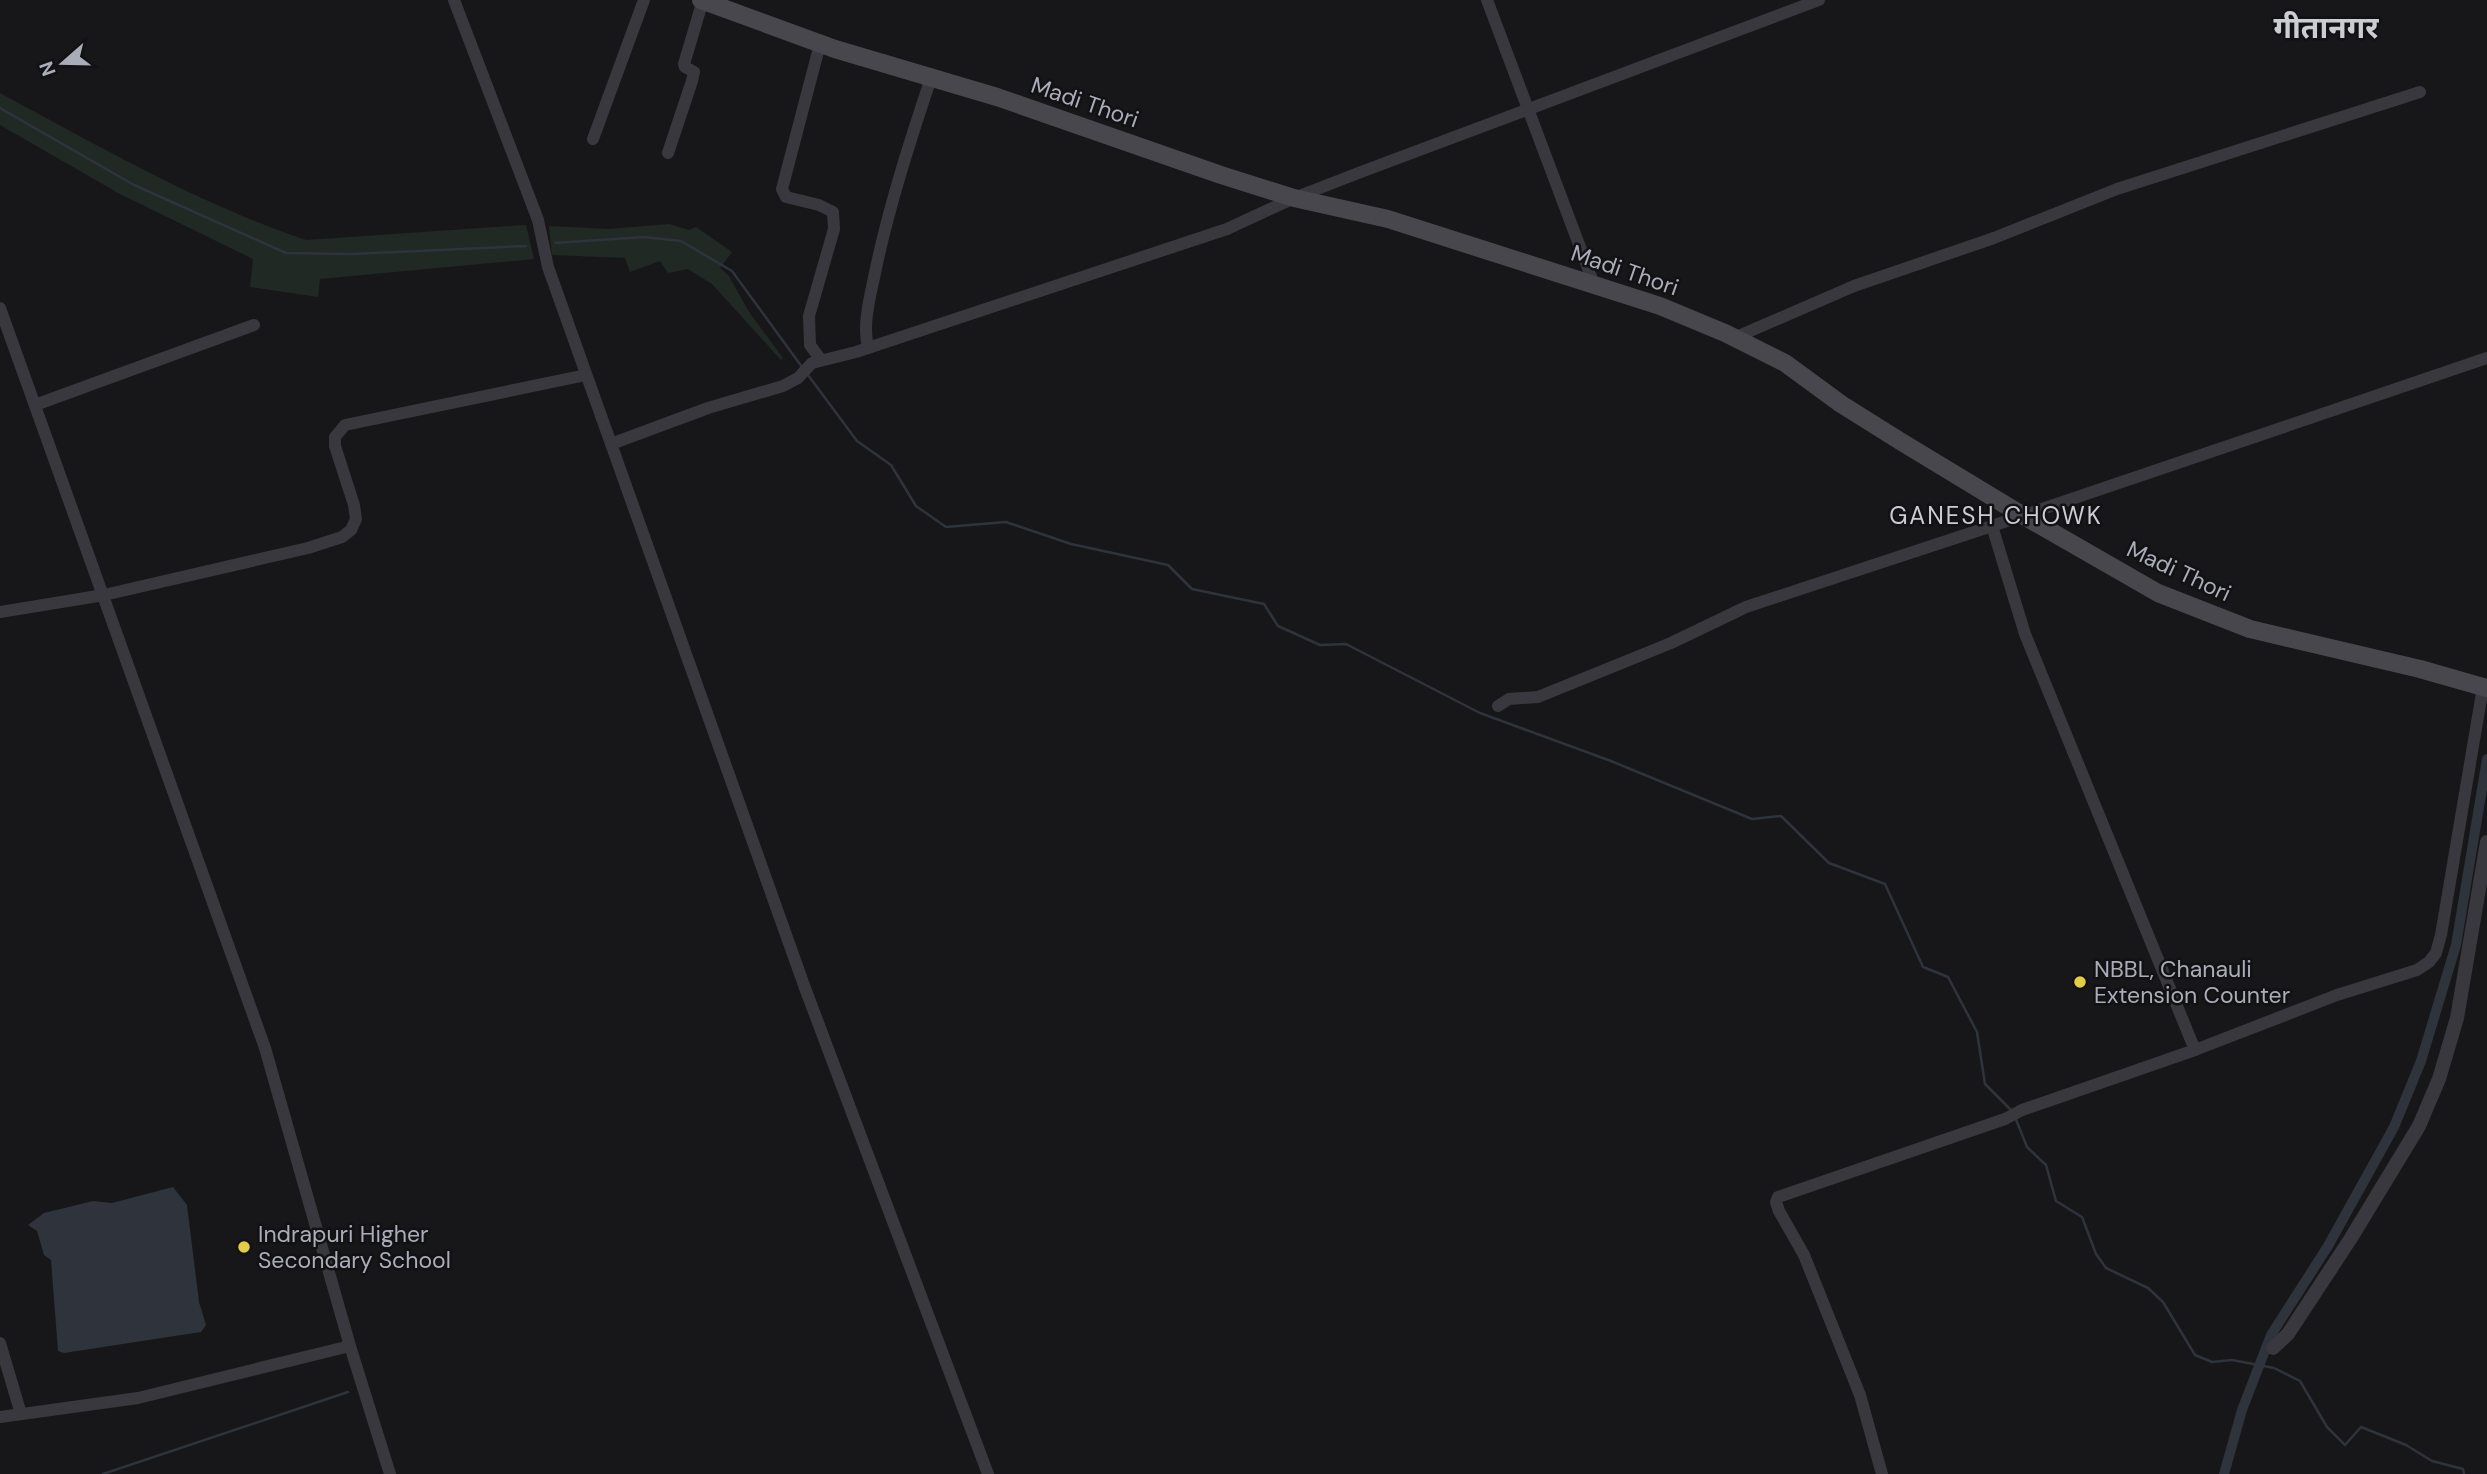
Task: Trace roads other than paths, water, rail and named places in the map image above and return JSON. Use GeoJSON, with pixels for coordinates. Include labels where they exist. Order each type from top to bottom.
{"type":"FeatureCollection","features":[{"type":"Feature","properties":{"kind":"main road","name":"Madi Thori"},"geometry":{"type":"LineString","coordinates":[[702,0],[820,44],[997,97],[1294,198],[1388,219],[1660,306],[1785,363],[1841,404],[2022,515],[2158,593],[2250,629],[2420,668],[2485,687]]}},
{"type":"Feature","properties":{"kind":"street"},"geometry":{"type":"LineString","coordinates":[[454,0],[538,220],[548,267],[805,988],[988,1474]]}},
{"type":"Feature","properties":{"kind":"street"},"geometry":{"type":"LineString","coordinates":[[593,139],[644,0]]}},
{"type":"Feature","properties":{"kind":"street"},"geometry":{"type":"LineString","coordinates":[[668,153],[694,72],[684,64],[702,0]]}},
{"type":"Feature","properties":{"kind":"street"},"geometry":{"type":"LineString","coordinates":[[1487,0],[1595,287]]}},
{"type":"Feature","properties":{"kind":"street"},"geometry":{"type":"LineString","coordinates":[[611,444],[708,408],[783,386],[798,378],[816,362],[868,348],[1227,229],[1294,198],[1529,107],[1819,0]]}},
{"type":"Feature","properties":{"kind":"street"},"geometry":{"type":"LineString","coordinates":[[816,362],[810,345],[809,316],[834,229],[835,215],[819,205],[786,197],[782,189],[820,44]]}},
{"type":"Feature","properties":{"kind":"street"},"geometry":{"type":"LineString","coordinates":[[868,348],[865,332],[867,312],[886,218],[931,78]]}},
{"type":"Feature","properties":{"kind":"street"},"geometry":{"type":"LineString","coordinates":[[1734,338],[1854,286],[1994,238],[2117,189],[2420,92]]}},
{"type":"Feature","properties":{"kind":"street"},"geometry":{"type":"LineString","coordinates":[[0,308],[265,1048],[350,1346],[390,1474]]}},
{"type":"Feature","properties":{"kind":"street"},"geometry":{"type":"LineString","coordinates":[[35,405],[254,325]]}},
{"type":"Feature","properties":{"kind":"street"},"geometry":{"type":"LineString","coordinates":[[1498,706],[1509,698],[1538,697],[1671,643],[1746,607],[2487,358]]}},
{"type":"Feature","properties":{"kind":"street"},"geometry":{"type":"LineString","coordinates":[[0,612],[104,595],[308,548],[342,537],[351,530],[356,519],[335,446],[335,437],[345,425],[586,375]]}},
{"type":"Feature","properties":{"kind":"street"},"geometry":{"type":"LineString","coordinates":[[1992,526],[2025,634],[2195,1050]]}},
{"type":"Feature","properties":{"kind":"street"},"geometry":{"type":"LineString","coordinates":[[1882,1474],[1860,1395],[1804,1255],[1779,1211],[1776,1202],[1778,1197],[2005,1119],[2022,1110],[2195,1050],[2337,995],[2417,970],[2429,962],[2436,953],[2441,935],[2485,687]]}},
{"type":"Feature","properties":{"kind":"street"},"geometry":{"type":"LineString","coordinates":[[2273,1348],[2288,1334],[2351,1238],[2419,1126],[2439,1079],[2457,1018],[2487,842]]}},
{"type":"Feature","properties":{"kind":"street"},"geometry":{"type":"LineString","coordinates":[[0,1343],[22,1414]]}},
{"type":"Feature","properties":{"kind":"street"},"geometry":{"type":"LineString","coordinates":[[0,1417],[138,1398],[350,1346]]}},
{"type":"Feature","properties":{"kind":"waterway"},"geometry":{"type":"LineString","coordinates":[[0,108],[134,185],[286,253],[352,254],[526,246]]}},
{"type":"Feature","properties":{"kind":"waterway"},"geometry":{"type":"LineString","coordinates":[[555,243],[644,237],[681,241],[732,271],[802,367]]}},
{"type":"Feature","properties":{"kind":"waterway"},"geometry":{"type":"LineString","coordinates":[[808,375],[857,441],[891,465],[916,506],[946,527],[1006,522],[1071,544],[1168,565],[1192,589],[1264,604],[1278,626],[1320,645],[1346,644],[1480,713],[1611,761],[1752,819],[1781,816],[1829,863],[1885,884],[1923,967],[1948,977],[1977,1032],[1985,1084],[2012,1111]]}},
{"type":"Feature","properties":{"kind":"waterway"},"geometry":{"type":"LineString","coordinates":[[2224,1474],[2242,1410],[2271,1335],[2328,1246],[2394,1127],[2421,1061],[2456,945],[2487,759]]}},
{"type":"Feature","properties":{"kind":"waterway"},"geometry":{"type":"LineString","coordinates":[[2015,1117],[2027,1147],[2046,1165],[2056,1201],[2082,1217],[2096,1254],[2106,1268],[2148,1288],[2163,1302],[2195,1355],[2212,1362],[2232,1360],[2274,1368],[2300,1381],[2327,1427],[2345,1445],[2361,1427],[2406,1445],[2432,1461],[2463,1469],[2464,1474]]}},
{"type":"Feature","properties":{"kind":"waterway"},"geometry":{"type":"LineString","coordinates":[[103,1474],[348,1392]]}},
{"type":"Feature","properties":{"kind":"place","name":"NBBL, Chanauli Extension Counter"},"geometry":{"type":"Point","coordinates":[2080,982]}},
{"type":"Feature","properties":{"kind":"place","name":"Indrapuri Higher Secondary School"},"geometry":{"type":"Point","coordinates":[244,1247]}},
{"type":"Feature","properties":{"kind":"district","name":"गीतानगर"},"geometry":{"type":"Point","coordinates":[2326,28]}},
{"type":"Feature","properties":{"kind":"district","name":"GANESH CHOWK"},"geometry":{"type":"Point","coordinates":[1996,516]}}]}
